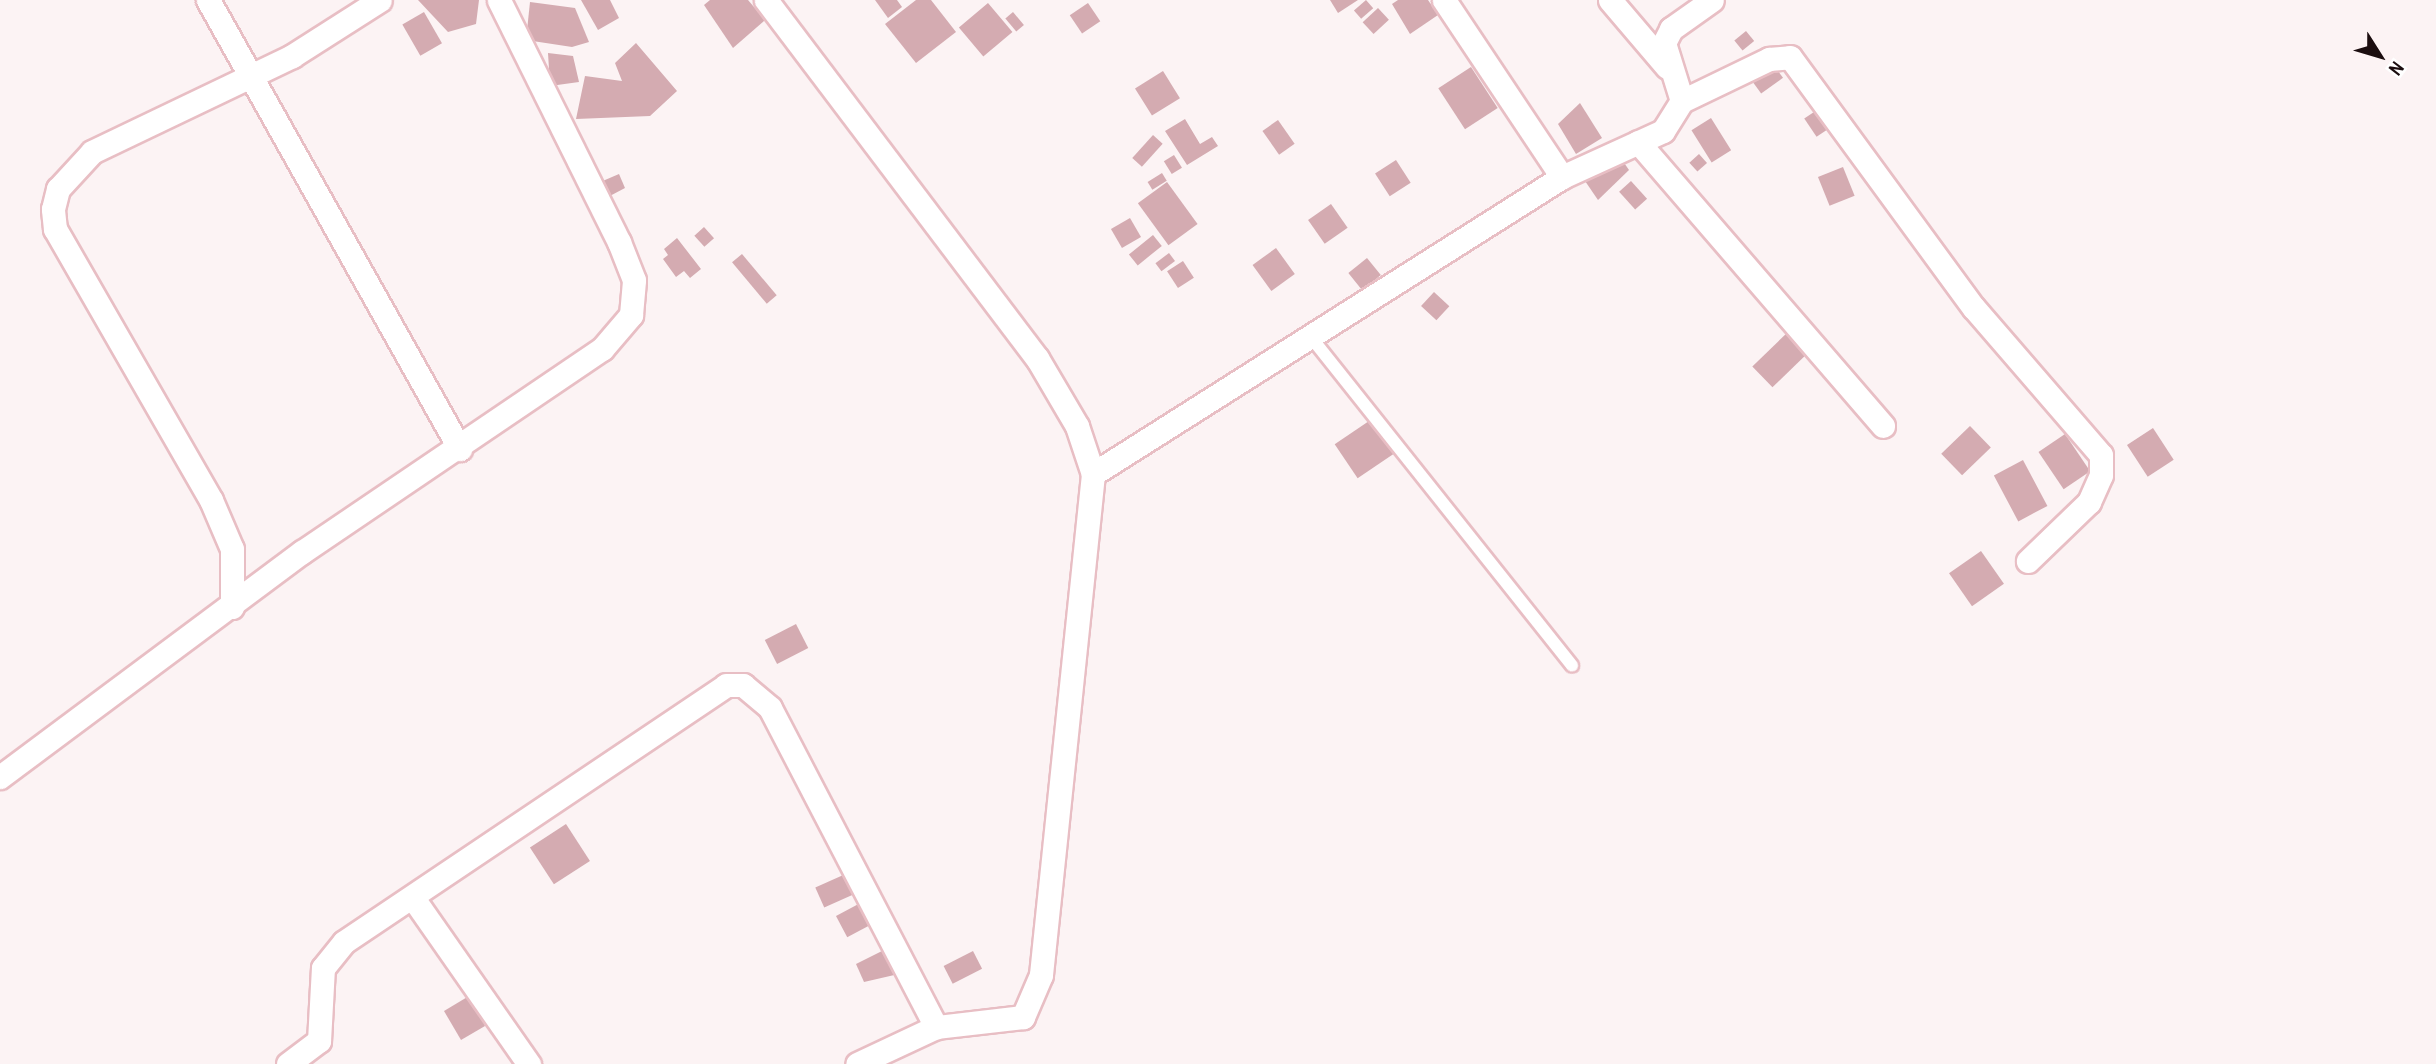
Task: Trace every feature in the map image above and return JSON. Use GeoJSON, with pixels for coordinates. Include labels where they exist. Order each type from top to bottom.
{"type":"FeatureCollection","features":[{"type":"Feature","properties":{"kind":"street"},"geometry":{"type":"LineString","coordinates":[[208,0],[460,449]]}},
{"type":"Feature","properties":{"kind":"street"},"geometry":{"type":"LineString","coordinates":[[232,607],[232,549],[211,500],[55,229],[53,209],[58,189],[92,152],[252,76],[380,0]]}},
{"type":"Feature","properties":{"kind":"street"},"geometry":{"type":"LineString","coordinates":[[0,777],[232,607],[302,552],[460,449],[602,349],[631,315],[635,298],[619,242],[499,0]]}},
{"type":"Feature","properties":{"kind":"street"},"geometry":{"type":"LineString","coordinates":[[766,0],[1037,358],[1077,426],[1093,474],[1041,975],[1023,1017],[936,1027],[857,1064]]}},
{"type":"Feature","properties":{"kind":"street"},"geometry":{"type":"LineString","coordinates":[[1444,0],[1562,177]]}},
{"type":"Feature","properties":{"kind":"street"},"geometry":{"type":"LineString","coordinates":[[1610,0],[1667,68],[1682,101]]}},
{"type":"Feature","properties":{"kind":"street"},"geometry":{"type":"LineString","coordinates":[[1667,68],[1664,43],[1671,29],[1712,0]]}},
{"type":"Feature","properties":{"kind":"street"},"geometry":{"type":"LineString","coordinates":[[1093,474],[1562,177],[1663,131],[1682,101],[1769,59],[1790,57],[1974,308],[2101,455],[2101,475],[2089,502],[2028,561]]}},
{"type":"Feature","properties":{"kind":"street"},"geometry":{"type":"LineString","coordinates":[[1639,142],[1883,426]]}},
{"type":"Feature","properties":{"kind":"street"},"geometry":{"type":"LineString","coordinates":[[288,1064],[319,1041],[320,982],[330,955],[726,685],[743,685],[770,708],[936,1027]]}},
{"type":"Feature","properties":{"kind":"street"},"geometry":{"type":"LineString","coordinates":[[413,898],[529,1064]]}},
{"type":"Feature","properties":{"kind":"lane"},"geometry":{"type":"LineString","coordinates":[[1310,336],[1573,664]]}},
{"type":"Feature","properties":{"kind":"building"},"geometry":{"type":"Polygon","coordinates":[[[418,0],[479,0],[476,24],[448,32],[418,0]]]}},
{"type":"Feature","properties":{"kind":"building"},"geometry":{"type":"Polygon","coordinates":[[[581,0],[610,0],[619,18],[598,30],[581,0]]]}},
{"type":"Feature","properties":{"kind":"building"},"geometry":{"type":"Polygon","coordinates":[[[710,0],[748,0],[765,20],[733,48],[704,5],[710,0]]]}},
{"type":"Feature","properties":{"kind":"building"},"geometry":{"type":"Polygon","coordinates":[[[875,0],[897,0],[902,7],[888,18],[875,0]]]}},
{"type":"Feature","properties":{"kind":"building"},"geometry":{"type":"Polygon","coordinates":[[[916,0],[931,0],[956,32],[916,63],[885,24],[916,0]]]}},
{"type":"Feature","properties":{"kind":"building"},"geometry":{"type":"Polygon","coordinates":[[[1330,0],[1358,0],[1338,13],[1330,0]]]}},
{"type":"Feature","properties":{"kind":"building"},"geometry":{"type":"Polygon","coordinates":[[[1366,0],[1373,8],[1361,19],[1354,10],[1366,0]]]}},
{"type":"Feature","properties":{"kind":"building"},"geometry":{"type":"Polygon","coordinates":[[[1398,0],[1428,0],[1438,15],[1410,34],[1392,4],[1398,0]]]}},
{"type":"Feature","properties":{"kind":"building"},"geometry":{"type":"Polygon","coordinates":[[[530,2],[575,8],[589,42],[572,47],[526,40],[530,2]]]}},
{"type":"Feature","properties":{"kind":"building"},"geometry":{"type":"Polygon","coordinates":[[[988,3],[1012,32],[983,57],[959,27],[988,3]]]}},
{"type":"Feature","properties":{"kind":"building"},"geometry":{"type":"Polygon","coordinates":[[[1088,3],[1100,21],[1082,34],[1070,15],[1088,3]]]}},
{"type":"Feature","properties":{"kind":"building"},"geometry":{"type":"Polygon","coordinates":[[[1378,8],[1389,20],[1374,34],[1363,22],[1378,8]]]}},
{"type":"Feature","properties":{"kind":"building"},"geometry":{"type":"Polygon","coordinates":[[[424,12],[442,43],[420,56],[402,24],[424,12]]]}},
{"type":"Feature","properties":{"kind":"building"},"geometry":{"type":"Polygon","coordinates":[[[1013,12],[1024,25],[1016,31],[1005,18],[1013,12]]]}},
{"type":"Feature","properties":{"kind":"building"},"geometry":{"type":"Polygon","coordinates":[[[1746,31],[1754,41],[1743,51],[1734,40],[1746,31]]]}},
{"type":"Feature","properties":{"kind":"building"},"geometry":{"type":"Polygon","coordinates":[[[636,43],[677,91],[650,116],[576,119],[585,76],[622,81],[615,63],[636,43]]]}},
{"type":"Feature","properties":{"kind":"building"},"geometry":{"type":"Polygon","coordinates":[[[548,53],[573,56],[579,82],[550,86],[548,53]]]}},
{"type":"Feature","properties":{"kind":"building"},"geometry":{"type":"Polygon","coordinates":[[[1773,64],[1783,78],[1761,94],[1751,80],[1773,64]]]}},
{"type":"Feature","properties":{"kind":"building"},"geometry":{"type":"Polygon","coordinates":[[[1471,67],[1498,108],[1465,129],[1438,88],[1471,67]]]}},
{"type":"Feature","properties":{"kind":"building"},"geometry":{"type":"Polygon","coordinates":[[[1163,71],[1180,98],[1152,116],[1135,88],[1163,71]]]}},
{"type":"Feature","properties":{"kind":"building"},"geometry":{"type":"Polygon","coordinates":[[[1580,103],[1602,138],[1576,154],[1558,124],[1580,103]]]}},
{"type":"Feature","properties":{"kind":"building"},"geometry":{"type":"Polygon","coordinates":[[[1820,108],[1832,126],[1817,137],[1804,119],[1820,108]]]}},
{"type":"Feature","properties":{"kind":"building"},"geometry":{"type":"Polygon","coordinates":[[[1711,118],[1731,150],[1712,162],[1691,130],[1711,118]]]}},
{"type":"Feature","properties":{"kind":"building"},"geometry":{"type":"Polygon","coordinates":[[[1185,119],[1200,144],[1212,137],[1218,146],[1187,165],[1165,131],[1185,119]]]}},
{"type":"Feature","properties":{"kind":"building"},"geometry":{"type":"Polygon","coordinates":[[[1278,120],[1295,144],[1279,155],[1262,131],[1278,120]]]}},
{"type":"Feature","properties":{"kind":"building"},"geometry":{"type":"Polygon","coordinates":[[[1153,135],[1163,144],[1142,167],[1132,158],[1153,135]]]}},
{"type":"Feature","properties":{"kind":"building"},"geometry":{"type":"Polygon","coordinates":[[[1699,154],[1707,163],[1697,172],[1689,163],[1699,154]]]}},
{"type":"Feature","properties":{"kind":"building"},"geometry":{"type":"Polygon","coordinates":[[[1174,155],[1182,168],[1172,174],[1164,161],[1174,155]]]}},
{"type":"Feature","properties":{"kind":"building"},"geometry":{"type":"Polygon","coordinates":[[[1620,157],[1629,170],[1598,200],[1585,181],[1620,157]]]}},
{"type":"Feature","properties":{"kind":"building"},"geometry":{"type":"Polygon","coordinates":[[[1396,160],[1411,183],[1390,196],[1375,174],[1396,160]]]}},
{"type":"Feature","properties":{"kind":"building"},"geometry":{"type":"Polygon","coordinates":[[[1843,167],[1855,196],[1830,206],[1818,177],[1843,167]]]}},
{"type":"Feature","properties":{"kind":"building"},"geometry":{"type":"Polygon","coordinates":[[[1162,173],[1167,181],[1152,190],[1148,182],[1162,173]]]}},
{"type":"Feature","properties":{"kind":"building"},"geometry":{"type":"Polygon","coordinates":[[[619,174],[625,188],[606,198],[598,183],[619,174]]]}},
{"type":"Feature","properties":{"kind":"building"},"geometry":{"type":"Polygon","coordinates":[[[1631,181],[1647,199],[1635,210],[1619,192],[1631,181]]]}},
{"type":"Feature","properties":{"kind":"building"},"geometry":{"type":"Polygon","coordinates":[[[1167,182],[1198,224],[1168,245],[1138,203],[1167,182]]]}},
{"type":"Feature","properties":{"kind":"building"},"geometry":{"type":"Polygon","coordinates":[[[1331,204],[1348,228],[1325,244],[1308,220],[1331,204]]]}},
{"type":"Feature","properties":{"kind":"building"},"geometry":{"type":"Polygon","coordinates":[[[1130,218],[1141,237],[1122,248],[1111,229],[1130,218]]]}},
{"type":"Feature","properties":{"kind":"building"},"geometry":{"type":"Polygon","coordinates":[[[704,227],[714,238],[704,247],[694,236],[704,227]]]}},
{"type":"Feature","properties":{"kind":"building"},"geometry":{"type":"Polygon","coordinates":[[[1153,235],[1162,246],[1138,265],[1129,255],[1153,235]]]}},
{"type":"Feature","properties":{"kind":"building"},"geometry":{"type":"Polygon","coordinates":[[[677,238],[701,269],[690,278],[684,271],[676,277],[663,259],[668,255],[664,249],[677,238]]]}},
{"type":"Feature","properties":{"kind":"building"},"geometry":{"type":"Polygon","coordinates":[[[1276,248],[1295,274],[1271,291],[1253,265],[1276,248]]]}},
{"type":"Feature","properties":{"kind":"building"},"geometry":{"type":"Polygon","coordinates":[[[1169,253],[1175,261],[1161,271],[1155,263],[1169,253]]]}},
{"type":"Feature","properties":{"kind":"building"},"geometry":{"type":"Polygon","coordinates":[[[742,254],[777,295],[767,304],[732,262],[742,254]]]}},
{"type":"Feature","properties":{"kind":"building"},"geometry":{"type":"Polygon","coordinates":[[[1367,258],[1381,275],[1362,290],[1348,273],[1367,258]]]}},
{"type":"Feature","properties":{"kind":"building"},"geometry":{"type":"Polygon","coordinates":[[[1183,261],[1194,278],[1178,288],[1167,271],[1183,261]]]}},
{"type":"Feature","properties":{"kind":"building"},"geometry":{"type":"Polygon","coordinates":[[[1434,292],[1449,306],[1436,320],[1421,306],[1434,292]]]}},
{"type":"Feature","properties":{"kind":"building"},"geometry":{"type":"Polygon","coordinates":[[[1789,331],[1809,352],[1772,387],[1752,366],[1789,331]]]}},
{"type":"Feature","properties":{"kind":"building"},"geometry":{"type":"Polygon","coordinates":[[[1372,419],[1395,453],[1358,478],[1335,444],[1372,419]]]}},
{"type":"Feature","properties":{"kind":"building"},"geometry":{"type":"Polygon","coordinates":[[[1970,426],[1991,448],[1962,475],[1941,454],[1970,426]]]}},
{"type":"Feature","properties":{"kind":"building"},"geometry":{"type":"Polygon","coordinates":[[[2153,428],[2174,460],[2148,477],[2127,445],[2153,428]]]}},
{"type":"Feature","properties":{"kind":"building"},"geometry":{"type":"Polygon","coordinates":[[[2065,434],[2090,471],[2064,489],[2038,452],[2065,434]]]}},
{"type":"Feature","properties":{"kind":"building"},"geometry":{"type":"Polygon","coordinates":[[[2023,460],[2047,506],[2018,521],[1994,475],[2023,460]]]}},
{"type":"Feature","properties":{"kind":"building"},"geometry":{"type":"Polygon","coordinates":[[[1981,551],[2004,584],[1972,606],[1949,573],[1981,551]]]}},
{"type":"Feature","properties":{"kind":"building"},"geometry":{"type":"Polygon","coordinates":[[[796,624],[808,648],[777,664],[765,640],[796,624]]]}},
{"type":"Feature","properties":{"kind":"building"},"geometry":{"type":"Polygon","coordinates":[[[566,824],[590,861],[554,884],[530,847],[566,824]]]}},
{"type":"Feature","properties":{"kind":"building"},"geometry":{"type":"Polygon","coordinates":[[[850,872],[859,892],[824,908],[815,887],[850,872]]]}},
{"type":"Feature","properties":{"kind":"building"},"geometry":{"type":"Polygon","coordinates":[[[866,900],[877,921],[847,937],[836,916],[866,900]]]}},
{"type":"Feature","properties":{"kind":"building"},"geometry":{"type":"Polygon","coordinates":[[[890,947],[903,973],[864,982],[856,964],[890,947]]]}},
{"type":"Feature","properties":{"kind":"building"},"geometry":{"type":"Polygon","coordinates":[[[973,951],[982,969],[953,984],[944,966],[973,951]]]}},
{"type":"Feature","properties":{"kind":"building"},"geometry":{"type":"Polygon","coordinates":[[[474,993],[485,1026],[461,1040],[444,1011],[474,993]]]}}]}
